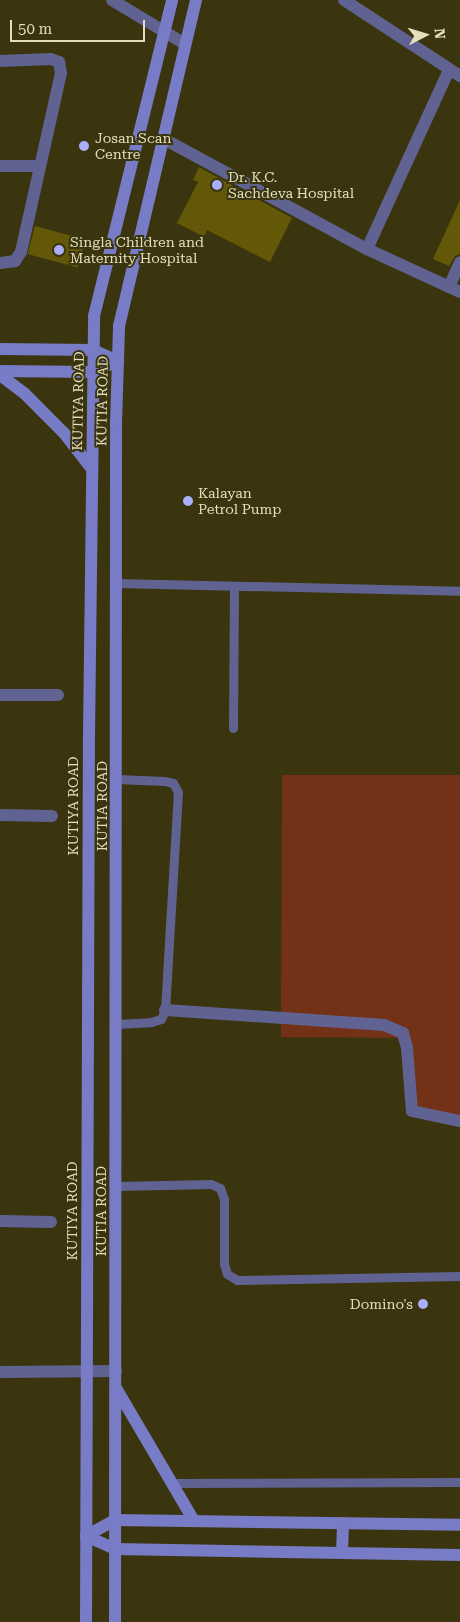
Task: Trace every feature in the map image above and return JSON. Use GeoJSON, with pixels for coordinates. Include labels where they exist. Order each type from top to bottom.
{"type":"FeatureCollection","features":[{"type":"Feature","properties":{"kind":"street"},"geometry":{"type":"LineString","coordinates":[[112,0],[165,30],[185,44]]}},
{"type":"Feature","properties":{"kind":"street","name":"KUTIYA ROAD"},"geometry":{"type":"LineString","coordinates":[[86,1622],[94,316],[172,0]]}},
{"type":"Feature","properties":{"kind":"street","name":"KUTIA ROAD"},"geometry":{"type":"LineString","coordinates":[[115,1622],[116,583],[119,326],[196,0]]}},
{"type":"Feature","properties":{"kind":"street"},"geometry":{"type":"LineString","coordinates":[[344,0],[455,73],[367,249]]}},
{"type":"Feature","properties":{"kind":"street"},"geometry":{"type":"LineString","coordinates":[[0,61],[51,59],[59,62],[61,73],[21,252],[15,261],[0,263]]}},
{"type":"Feature","properties":{"kind":"street"},"geometry":{"type":"LineString","coordinates":[[164,140],[367,249],[454,290],[460,262]]}},
{"type":"Feature","properties":{"kind":"street"},"geometry":{"type":"LineString","coordinates":[[0,166],[39,166]]}},
{"type":"Feature","properties":{"kind":"street"},"geometry":{"type":"LineString","coordinates":[[0,349],[93,350],[118,361]]}},
{"type":"Feature","properties":{"kind":"street"},"geometry":{"type":"LineString","coordinates":[[0,373],[93,372],[118,361]]}},
{"type":"Feature","properties":{"kind":"street"},"geometry":{"type":"LineString","coordinates":[[0,373],[25,394],[64,434],[92,469]]}},
{"type":"Feature","properties":{"kind":"street"},"geometry":{"type":"LineString","coordinates":[[0,695],[58,695]]}},
{"type":"Feature","properties":{"kind":"street"},"geometry":{"type":"LineString","coordinates":[[0,816],[52,816]]}},
{"type":"Feature","properties":{"kind":"street"},"geometry":{"type":"LineString","coordinates":[[165,1010],[384,1025],[403,1033],[407,1048],[412,1111],[460,1121]]}},
{"type":"Feature","properties":{"kind":"street"},"geometry":{"type":"LineString","coordinates":[[0,1221],[51,1222]]}},
{"type":"Feature","properties":{"kind":"street"},"geometry":{"type":"LineString","coordinates":[[0,1372],[116,1371]]}},
{"type":"Feature","properties":{"kind":"street"},"geometry":{"type":"LineString","coordinates":[[116,1388],[194,1521]]}},
{"type":"Feature","properties":{"kind":"street"},"geometry":{"type":"LineString","coordinates":[[86,1536],[115,1520],[460,1525]]}},
{"type":"Feature","properties":{"kind":"street"},"geometry":{"type":"LineString","coordinates":[[342,1553],[343,1523]]}},
{"type":"Feature","properties":{"kind":"street"},"geometry":{"type":"LineString","coordinates":[[86,1536],[115,1549],[460,1555]]}},
{"type":"Feature","properties":{"kind":"lane"},"geometry":{"type":"LineString","coordinates":[[116,583],[460,591]]}},
{"type":"Feature","properties":{"kind":"lane"},"geometry":{"type":"LineString","coordinates":[[233,728],[234,586]]}},
{"type":"Feature","properties":{"kind":"lane"},"geometry":{"type":"LineString","coordinates":[[116,1024],[151,1022],[161,1019],[165,1010],[178,792],[173,783],[164,780],[117,779]]}},
{"type":"Feature","properties":{"kind":"lane"},"geometry":{"type":"LineString","coordinates":[[116,1186],[211,1184],[220,1188],[224,1199],[224,1264],[227,1274],[237,1280],[460,1276]]}},
{"type":"Feature","properties":{"kind":"lane"},"geometry":{"type":"LineString","coordinates":[[172,1483],[460,1482]]}},
{"type":"Feature","properties":{"kind":"shaded area"},"geometry":{"type":"Polygon","coordinates":[[[282,775],[460,775],[460,1115],[406,1114],[406,1038],[281,1037],[282,775]]]}},
{"type":"Feature","properties":{"kind":"building"},"geometry":{"type":"Polygon","coordinates":[[[199,167],[292,218],[270,262],[207,230],[204,237],[177,223],[198,182],[193,180],[199,167]]]}},
{"type":"Feature","properties":{"kind":"building"},"geometry":{"type":"Polygon","coordinates":[[[460,200],[460,254],[455,256],[449,266],[433,259],[460,200]]]}},
{"type":"Feature","properties":{"kind":"building"},"geometry":{"type":"Polygon","coordinates":[[[35,226],[85,239],[78,267],[27,254],[35,226]]]}},
{"type":"Feature","properties":{"kind":"place","name":"Josan Scan Centre"},"geometry":{"type":"Point","coordinates":[84,146]}},
{"type":"Feature","properties":{"kind":"place","name":"Dr. K.C. Sachdeva Hospital"},"geometry":{"type":"Point","coordinates":[217,185]}},
{"type":"Feature","properties":{"kind":"place","name":"Singla Children and Maternity Hospital"},"geometry":{"type":"Point","coordinates":[59,250]}},
{"type":"Feature","properties":{"kind":"place","name":"Kalayan Petrol Pump"},"geometry":{"type":"Point","coordinates":[188,501]}},
{"type":"Feature","properties":{"kind":"place","name":"Domino's"},"geometry":{"type":"Point","coordinates":[423,1304]}}]}
